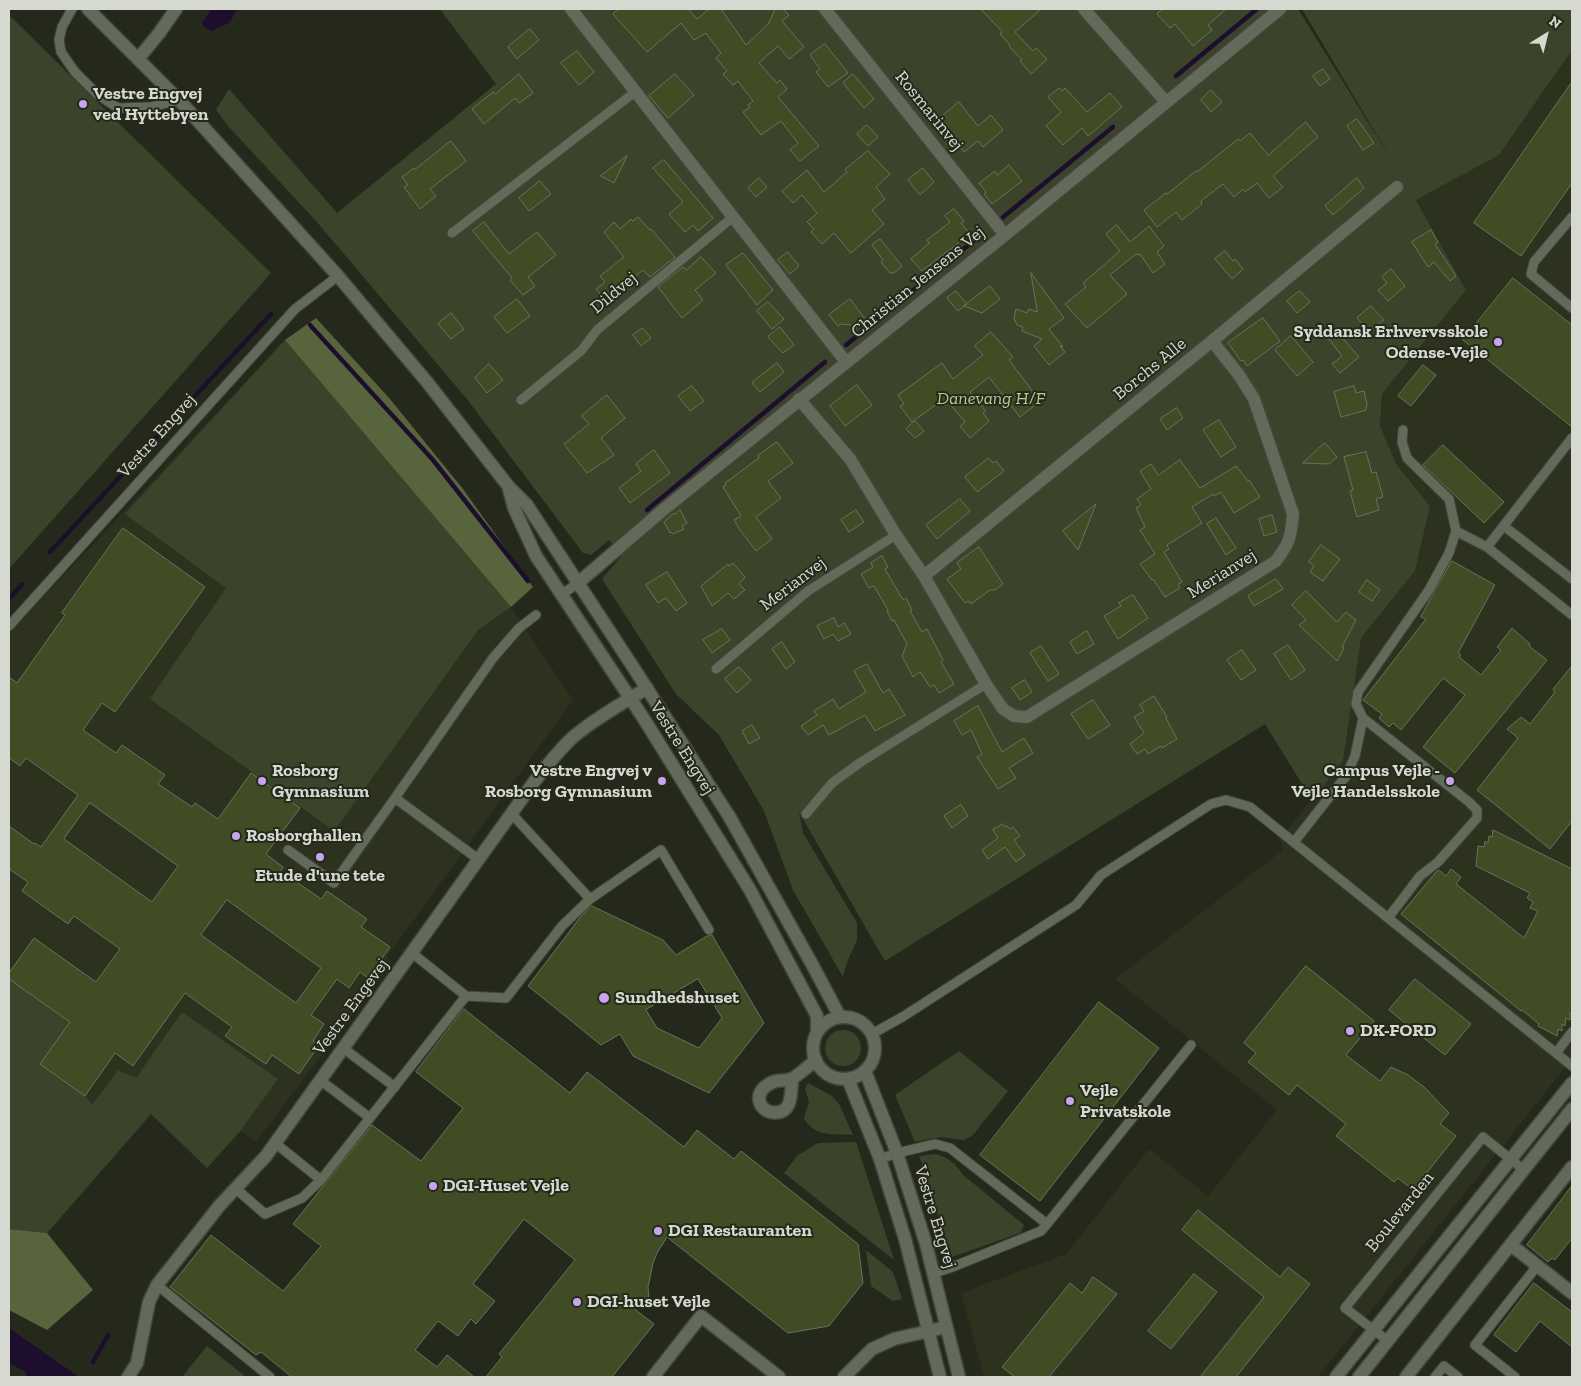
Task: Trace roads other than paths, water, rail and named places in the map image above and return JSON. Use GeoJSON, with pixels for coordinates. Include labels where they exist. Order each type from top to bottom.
{"type":"FeatureCollection","features":[{"type":"Feature","properties":{"kind":"street","name":"Vestre Engvej"},"geometry":{"type":"LineString","coordinates":[[88,9],[180,100],[338,276],[427,382],[509,487],[527,505],[729,816],[840,1017]]}},
{"type":"Feature","properties":{"kind":"street"},"geometry":{"type":"LineString","coordinates":[[138,59],[176,9]]}},
{"type":"Feature","properties":{"kind":"street"},"geometry":{"type":"LineString","coordinates":[[571,9],[846,362]]}},
{"type":"Feature","properties":{"kind":"street","name":"Rosmarinvej"},"geometry":{"type":"LineString","coordinates":[[825,9],[1005,235]]}},
{"type":"Feature","properties":{"kind":"street"},"geometry":{"type":"LineString","coordinates":[[1084,9],[1166,102]]}},
{"type":"Feature","properties":{"kind":"street","name":"Christian Jensens Vej"},"geometry":{"type":"LineString","coordinates":[[578,583],[670,504],[1005,235],[1280,9]]}},
{"type":"Feature","properties":{"kind":"street","name":"Borchs Alle"},"geometry":{"type":"LineString","coordinates":[[924,576],[1397,187]]}},
{"type":"Feature","properties":{"kind":"street","name":"Merianvej"},"geometry":{"type":"LineString","coordinates":[[799,399],[850,459],[896,535],[924,576],[986,684],[1003,709],[1014,716],[1027,717],[1276,561],[1287,547],[1293,514],[1254,399],[1239,375],[1212,341]]}},
{"type":"Feature","properties":{"kind":"street","name":"Vestre Engvej"},"geometry":{"type":"LineString","coordinates":[[509,487],[514,508],[536,556],[630,698],[750,890],[816,1016],[817,1032]]}},
{"type":"Feature","properties":{"kind":"street","name":"Vestre Engevej"},"geometry":{"type":"LineString","coordinates":[[128,1377],[137,1363],[149,1302],[157,1285],[235,1188],[266,1156],[511,813],[552,759],[572,738],[592,722],[647,688]]}},
{"type":"Feature","properties":{"kind":"street"},"geometry":{"type":"LineString","coordinates":[[840,1017],[855,1018],[868,1027],[876,1050],[870,1065],[865,1071],[848,1079],[832,1076],[820,1067],[816,1060],[813,1046],[817,1032],[827,1022],[840,1017]]}},
{"type":"Feature","properties":{"kind":"street"},"geometry":{"type":"LineString","coordinates":[[792,1079],[816,1060]]}},
{"type":"Feature","properties":{"kind":"street","name":"Vestre Engvej"},"geometry":{"type":"LineString","coordinates":[[865,1071],[897,1153],[934,1273],[959,1377]]}},
{"type":"Feature","properties":{"kind":"street","name":"Vestre Engvej"},"geometry":{"type":"LineString","coordinates":[[848,1079],[880,1159],[905,1239],[940,1377]]}},
{"type":"Feature","properties":{"kind":"street"},"geometry":{"type":"LineString","coordinates":[[1336,1377],[1572,1083]]}},
{"type":"Feature","properties":{"kind":"street"},"geometry":{"type":"LineString","coordinates":[[1359,1377],[1572,1109]]}},
{"type":"Feature","properties":{"kind":"street"},"geometry":{"type":"LineString","coordinates":[[1406,1377],[1572,1168]]}},
{"type":"Feature","properties":{"kind":"street"},"geometry":{"type":"LineString","coordinates":[[1511,1245],[1572,1294]]}},
{"type":"Feature","properties":{"kind":"street"},"geometry":{"type":"LineString","coordinates":[[653,1377],[701,1316],[779,1377]]}},
{"type":"Feature","properties":{"kind":"street"},"geometry":{"type":"LineString","coordinates":[[844,1377],[872,1349],[894,1339],[946,1327]]}},
{"type":"Feature","properties":{"kind":"lane"},"geometry":{"type":"LineString","coordinates":[[72,9],[62,27],[59,40],[61,52],[75,72],[98,95],[118,108],[151,107],[180,100]]}},
{"type":"Feature","properties":{"kind":"lane"},"geometry":{"type":"LineString","coordinates":[[452,233],[635,92]]}},
{"type":"Feature","properties":{"kind":"lane","name":"Dildvej"},"geometry":{"type":"LineString","coordinates":[[521,400],[581,351],[597,330],[733,217]]}},
{"type":"Feature","properties":{"kind":"lane"},"geometry":{"type":"LineString","coordinates":[[1572,217],[1534,262],[1531,274],[1572,308]]}},
{"type":"Feature","properties":{"kind":"lane","name":"Vestre Engvej"},"geometry":{"type":"LineString","coordinates":[[9,626],[295,309],[338,276]]}},
{"type":"Feature","properties":{"kind":"lane"},"geometry":{"type":"LineString","coordinates":[[1388,918],[1420,876],[1438,862],[1478,818],[1477,810],[1469,802],[1363,718],[1356,704],[1358,692],[1429,590],[1449,553],[1456,531],[1449,499],[1407,458],[1402,442],[1403,430]]}},
{"type":"Feature","properties":{"kind":"lane"},"geometry":{"type":"LineString","coordinates":[[1487,547],[1572,438]]}},
{"type":"Feature","properties":{"kind":"lane"},"geometry":{"type":"LineString","coordinates":[[1504,526],[1572,579]]}},
{"type":"Feature","properties":{"kind":"lane"},"geometry":{"type":"LineString","coordinates":[[1456,531],[1487,547],[1572,615]]}},
{"type":"Feature","properties":{"kind":"lane","name":"Merianvej"},"geometry":{"type":"LineString","coordinates":[[716,668],[808,591],[896,535]]}},
{"type":"Feature","properties":{"kind":"lane"},"geometry":{"type":"LineString","coordinates":[[561,596],[578,583]]}},
{"type":"Feature","properties":{"kind":"lane"},"geometry":{"type":"LineString","coordinates":[[288,850],[334,883],[494,658],[519,628],[536,615]]}},
{"type":"Feature","properties":{"kind":"lane"},"geometry":{"type":"LineString","coordinates":[[806,814],[832,783],[861,762],[986,684]]}},
{"type":"Feature","properties":{"kind":"lane"},"geometry":{"type":"LineString","coordinates":[[1294,842],[1346,776],[1355,756],[1363,718]]}},
{"type":"Feature","properties":{"kind":"lane"},"geometry":{"type":"LineString","coordinates":[[395,798],[478,859]]}},
{"type":"Feature","properties":{"kind":"lane"},"geometry":{"type":"LineString","coordinates":[[872,1034],[904,1016],[1076,904],[1101,875],[1210,804],[1226,800],[1250,807],[1572,1066]]}},
{"type":"Feature","properties":{"kind":"lane"},"geometry":{"type":"LineString","coordinates":[[511,813],[590,899]]}},
{"type":"Feature","properties":{"kind":"lane"},"geometry":{"type":"LineString","coordinates":[[412,953],[466,996],[506,998],[562,926],[590,899],[661,850],[709,930]]}},
{"type":"Feature","properties":{"kind":"lane"},"geometry":{"type":"LineString","coordinates":[[235,1188],[265,1214],[302,1198],[321,1180],[466,996]]}},
{"type":"Feature","properties":{"kind":"lane"},"geometry":{"type":"LineString","coordinates":[[1556,1054],[1572,1032]]}},
{"type":"Feature","properties":{"kind":"lane"},"geometry":{"type":"LineString","coordinates":[[934,1273],[1041,1231],[1191,1045]]}},
{"type":"Feature","properties":{"kind":"lane"},"geometry":{"type":"LineString","coordinates":[[343,1048],[395,1087]]}},
{"type":"Feature","properties":{"kind":"lane"},"geometry":{"type":"LineString","coordinates":[[320,1080],[370,1118]]}},
{"type":"Feature","properties":{"kind":"lane","name":"Boulevarden"},"geometry":{"type":"LineString","coordinates":[[1388,1341],[1346,1308],[1357,1293],[1483,1137],[1524,1170]]}},
{"type":"Feature","properties":{"kind":"lane"},"geometry":{"type":"LineString","coordinates":[[275,1143],[321,1180]]}},
{"type":"Feature","properties":{"kind":"lane"},"geometry":{"type":"LineString","coordinates":[[880,1159],[935,1144],[950,1148],[1047,1224]]}},
{"type":"Feature","properties":{"kind":"lane"},"geometry":{"type":"LineString","coordinates":[[1515,1377],[1475,1345],[1537,1266]]}},
{"type":"Feature","properties":{"kind":"lane"},"geometry":{"type":"LineString","coordinates":[[157,1285],[270,1377]]}},
{"type":"Feature","properties":{"kind":"lane"},"geometry":{"type":"LineString","coordinates":[[1435,1377],[1444,1366],[1458,1377]]}},
{"type":"Feature","properties":{"kind":"waterway"},"geometry":{"type":"LineString","coordinates":[[1176,76],[1257,9]]}},
{"type":"Feature","properties":{"kind":"waterway"},"geometry":{"type":"LineString","coordinates":[[1002,218],[1113,127]]}},
{"type":"Feature","properties":{"kind":"waterway"},"geometry":{"type":"LineString","coordinates":[[846,345],[982,234]]}},
{"type":"Feature","properties":{"kind":"waterway"},"geometry":{"type":"LineString","coordinates":[[50,552],[271,314]]}},
{"type":"Feature","properties":{"kind":"waterway"},"geometry":{"type":"LineString","coordinates":[[310,325],[433,460],[528,581]]}},
{"type":"Feature","properties":{"kind":"waterway"},"geometry":{"type":"LineString","coordinates":[[647,510],[825,362]]}},
{"type":"Feature","properties":{"kind":"waterway"},"geometry":{"type":"LineString","coordinates":[[9,599],[22,584]]}},
{"type":"Feature","properties":{"kind":"waterway"},"geometry":{"type":"LineString","coordinates":[[93,1362],[108,1335]]}},
{"type":"Feature","properties":{"kind":"place","name":"Vestre Engvej ved Hyttebyen"},"geometry":{"type":"Point","coordinates":[83,104]}},
{"type":"Feature","properties":{"kind":"place","name":"Syddansk Erhvervsskole Odense-Vejle"},"geometry":{"type":"Point","coordinates":[1498,342]}},
{"type":"Feature","properties":{"kind":"place","name":"Rosborg Gymnasium"},"geometry":{"type":"Point","coordinates":[262,781]}},
{"type":"Feature","properties":{"kind":"place","name":"Vestre Engvej v Rosborg Gymnasium"},"geometry":{"type":"Point","coordinates":[662,781]}},
{"type":"Feature","properties":{"kind":"place","name":"Campus Vejle - Vejle Handelsskole"},"geometry":{"type":"Point","coordinates":[1450,781]}},
{"type":"Feature","properties":{"kind":"place","name":"Rosborghallen"},"geometry":{"type":"Point","coordinates":[236,836]}},
{"type":"Feature","properties":{"kind":"place","name":"Etude d'une tete"},"geometry":{"type":"Point","coordinates":[320,857]}},
{"type":"Feature","properties":{"kind":"place","name":"Sundhedshuset"},"geometry":{"type":"Point","coordinates":[604,998]}},
{"type":"Feature","properties":{"kind":"place","name":"DK-FORD"},"geometry":{"type":"Point","coordinates":[1350,1031]}},
{"type":"Feature","properties":{"kind":"place","name":"Vejle Privatskole"},"geometry":{"type":"Point","coordinates":[1070,1101]}},
{"type":"Feature","properties":{"kind":"place","name":"DGI-Huset Vejle"},"geometry":{"type":"Point","coordinates":[433,1186]}},
{"type":"Feature","properties":{"kind":"place","name":"DGI Restauranten"},"geometry":{"type":"Point","coordinates":[658,1231]}},
{"type":"Feature","properties":{"kind":"place","name":"DGI-huset Vejle"},"geometry":{"type":"Point","coordinates":[577,1302]}},
{"type":"Feature","properties":{"kind":"park label","name":"Danevang H/F"},"geometry":{"type":"Point","coordinates":[991,399]}}]}
